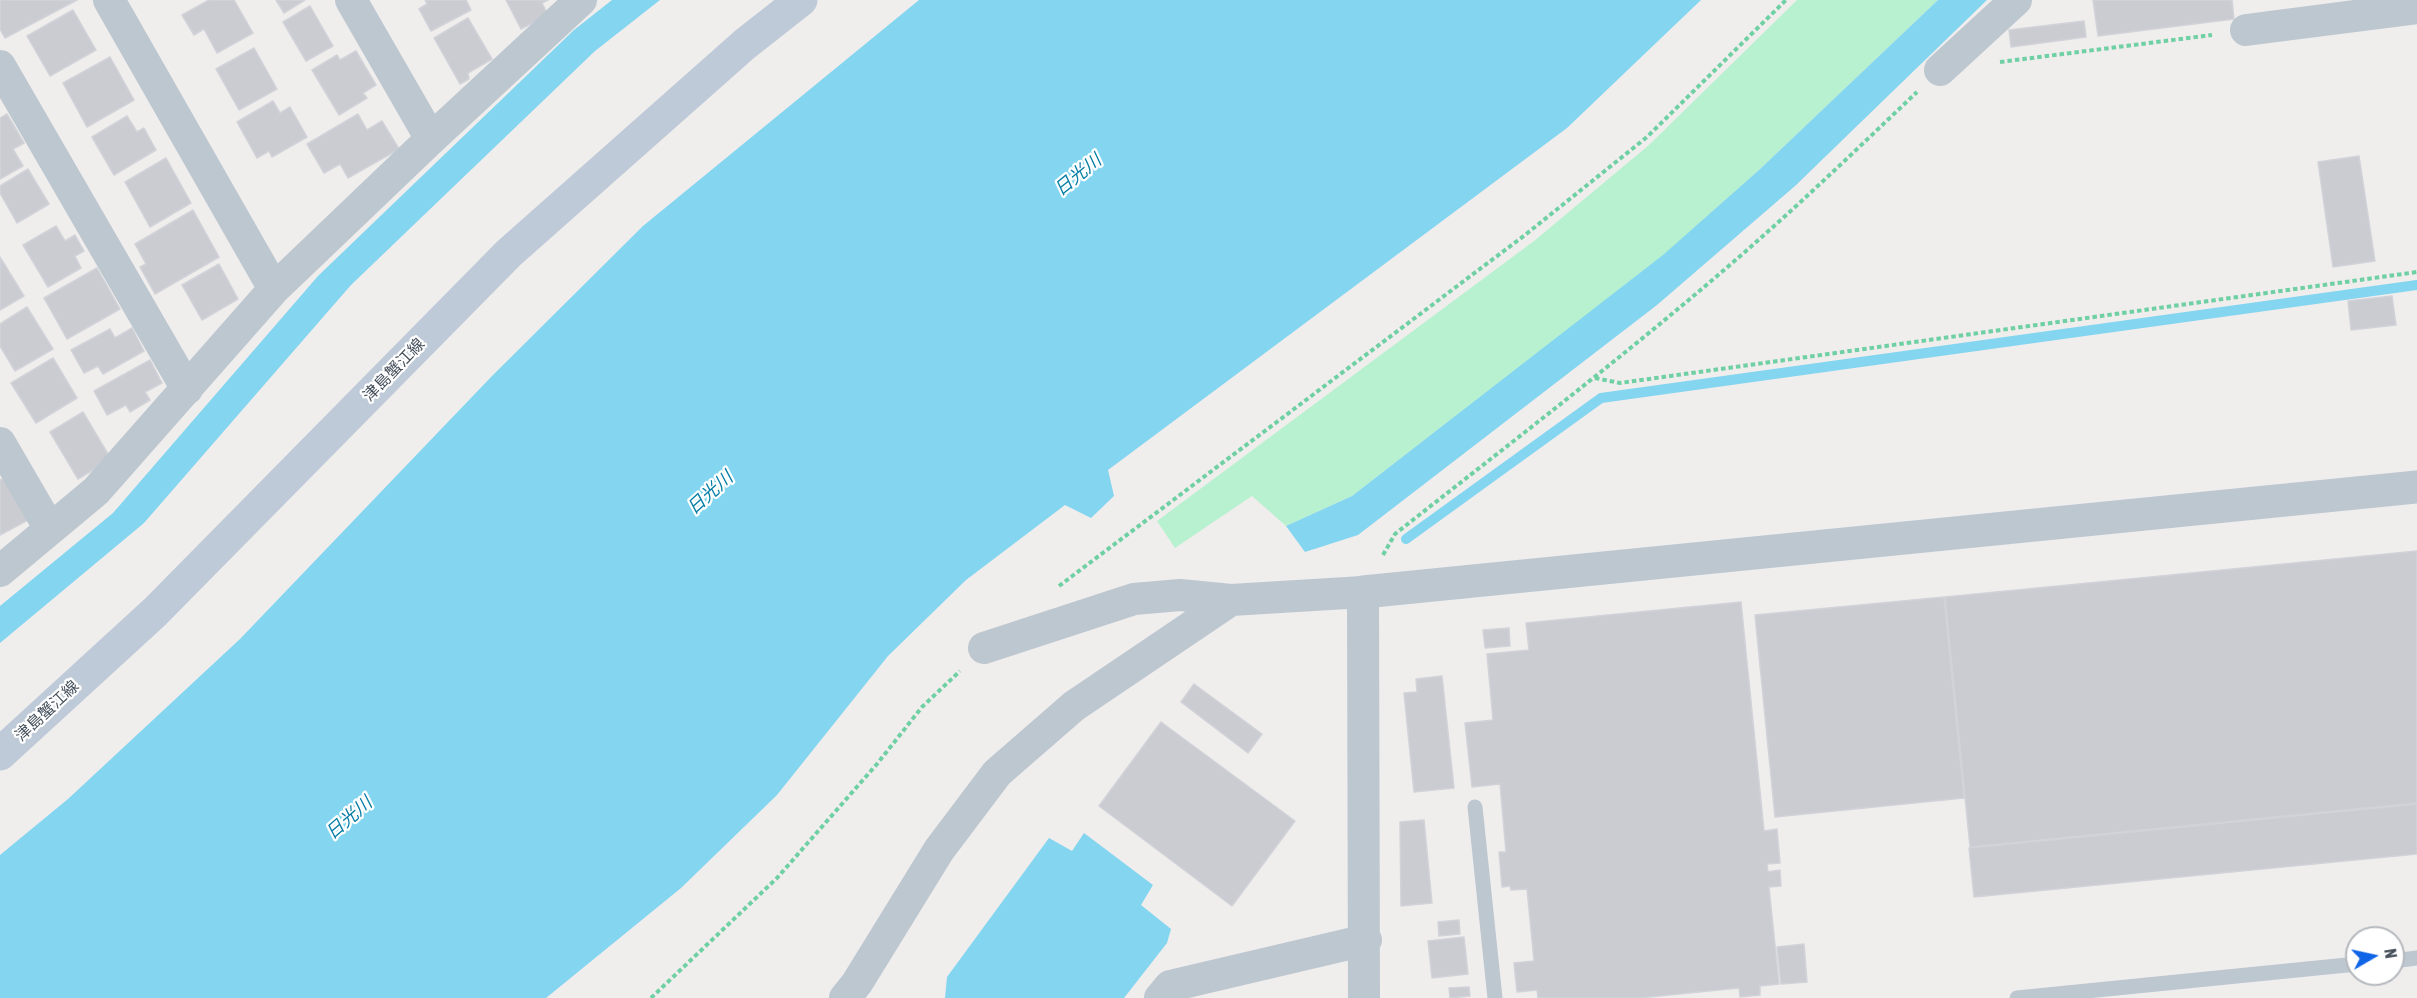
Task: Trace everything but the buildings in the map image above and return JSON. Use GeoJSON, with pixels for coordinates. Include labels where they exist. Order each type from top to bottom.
{"type":"FeatureCollection","features":[{"type":"Feature","properties":{"kind":"main road","name":"津島蟹江線"},"geometry":{"type":"LineString","coordinates":[[0,754],[155,612],[509,253],[737,52],[801,0]]}},
{"type":"Feature","properties":{"kind":"street"},"geometry":{"type":"LineString","coordinates":[[109,0],[274,289]]}},
{"type":"Feature","properties":{"kind":"street"},"geometry":{"type":"LineString","coordinates":[[351,0],[431,139]]}},
{"type":"Feature","properties":{"kind":"street"},"geometry":{"type":"LineString","coordinates":[[0,571],[96,492],[274,289],[581,0]]}},
{"type":"Feature","properties":{"kind":"street"},"geometry":{"type":"LineString","coordinates":[[1940,70],[2016,0]]}},
{"type":"Feature","properties":{"kind":"street"},"geometry":{"type":"LineString","coordinates":[[2246,30],[2417,8]]}},
{"type":"Feature","properties":{"kind":"street"},"geometry":{"type":"LineString","coordinates":[[0,66],[187,388]]}},
{"type":"Feature","properties":{"kind":"street"},"geometry":{"type":"LineString","coordinates":[[0,443],[50,529]]}},
{"type":"Feature","properties":{"kind":"street"},"geometry":{"type":"LineString","coordinates":[[984,648],[1134,599],[1180,595],[1231,600],[1363,592],[2417,487]]}},
{"type":"Feature","properties":{"kind":"street"},"geometry":{"type":"LineString","coordinates":[[1363,592],[1366,940],[1364,998]]}},
{"type":"Feature","properties":{"kind":"street"},"geometry":{"type":"LineString","coordinates":[[845,998],[857,983],[939,850],[997,773],[1074,706],[1231,600]]}},
{"type":"Feature","properties":{"kind":"street"},"geometry":{"type":"LineString","coordinates":[[1160,998],[1170,986],[1366,940]]}},
{"type":"Feature","properties":{"kind":"lane"},"geometry":{"type":"LineString","coordinates":[[1474,807],[1495,998]]}},
{"type":"Feature","properties":{"kind":"lane"},"geometry":{"type":"LineString","coordinates":[[2017,998],[2345,965]]}},
{"type":"Feature","properties":{"kind":"path"},"geometry":{"type":"LineString","coordinates":[[1052,591],[1525,235],[1647,137],[1786,0]]}},
{"type":"Feature","properties":{"kind":"path"},"geometry":{"type":"LineString","coordinates":[[1999,62],[2246,30]]}},
{"type":"Feature","properties":{"kind":"path"},"geometry":{"type":"LineString","coordinates":[[1363,592],[1395,534],[1594,378],[1731,264],[1839,167],[1940,70]]}},
{"type":"Feature","properties":{"kind":"path"},"geometry":{"type":"LineString","coordinates":[[1594,378],[1620,383],[2417,272]]}},
{"type":"Feature","properties":{"kind":"path"},"geometry":{"type":"LineString","coordinates":[[651,998],[777,878],[877,764],[922,707],[984,648]]}},
{"type":"Feature","properties":{"kind":"green space"},"geometry":{"type":"Polygon","coordinates":[[[1797,0],[1938,0],[1759,170],[1664,255],[1352,496],[1286,526],[1252,496],[1175,548],[1157,521],[1534,241],[1649,145],[1797,0]]]}},
{"type":"Feature","properties":{"kind":"water"},"geometry":{"type":"Polygon","coordinates":[[[612,0],[660,0],[595,51],[351,285],[144,523],[0,643],[0,606],[113,513],[318,276],[574,30],[612,0]]]}},
{"type":"Feature","properties":{"kind":"water","name":"日光川"},"geometry":{"type":"Polygon","coordinates":[[[919,0],[1701,0],[1567,128],[1108,470],[1114,496],[1091,518],[1065,505],[966,580],[888,656],[777,795],[681,888],[546,998],[0,998],[0,855],[68,799],[240,639],[492,376],[643,226],[919,0]]]}},
{"type":"Feature","properties":{"kind":"water"},"geometry":{"type":"Polygon","coordinates":[[[1938,0],[1987,0],[1795,186],[1657,305],[1358,535],[1305,552],[1286,526],[1352,496],[1663,255],[1759,170],[1938,0]]]}},
{"type":"Feature","properties":{"kind":"water"},"geometry":{"type":"Polygon","coordinates":[[[1084,833],[1153,885],[1141,905],[1171,929],[1167,943],[1124,998],[945,998],[947,977],[1049,838],[1072,851],[1084,833]]]}},
{"type":"Feature","properties":{"kind":"waterway"},"geometry":{"type":"LineString","coordinates":[[1406,539],[1601,398],[2417,285]]}}]}
